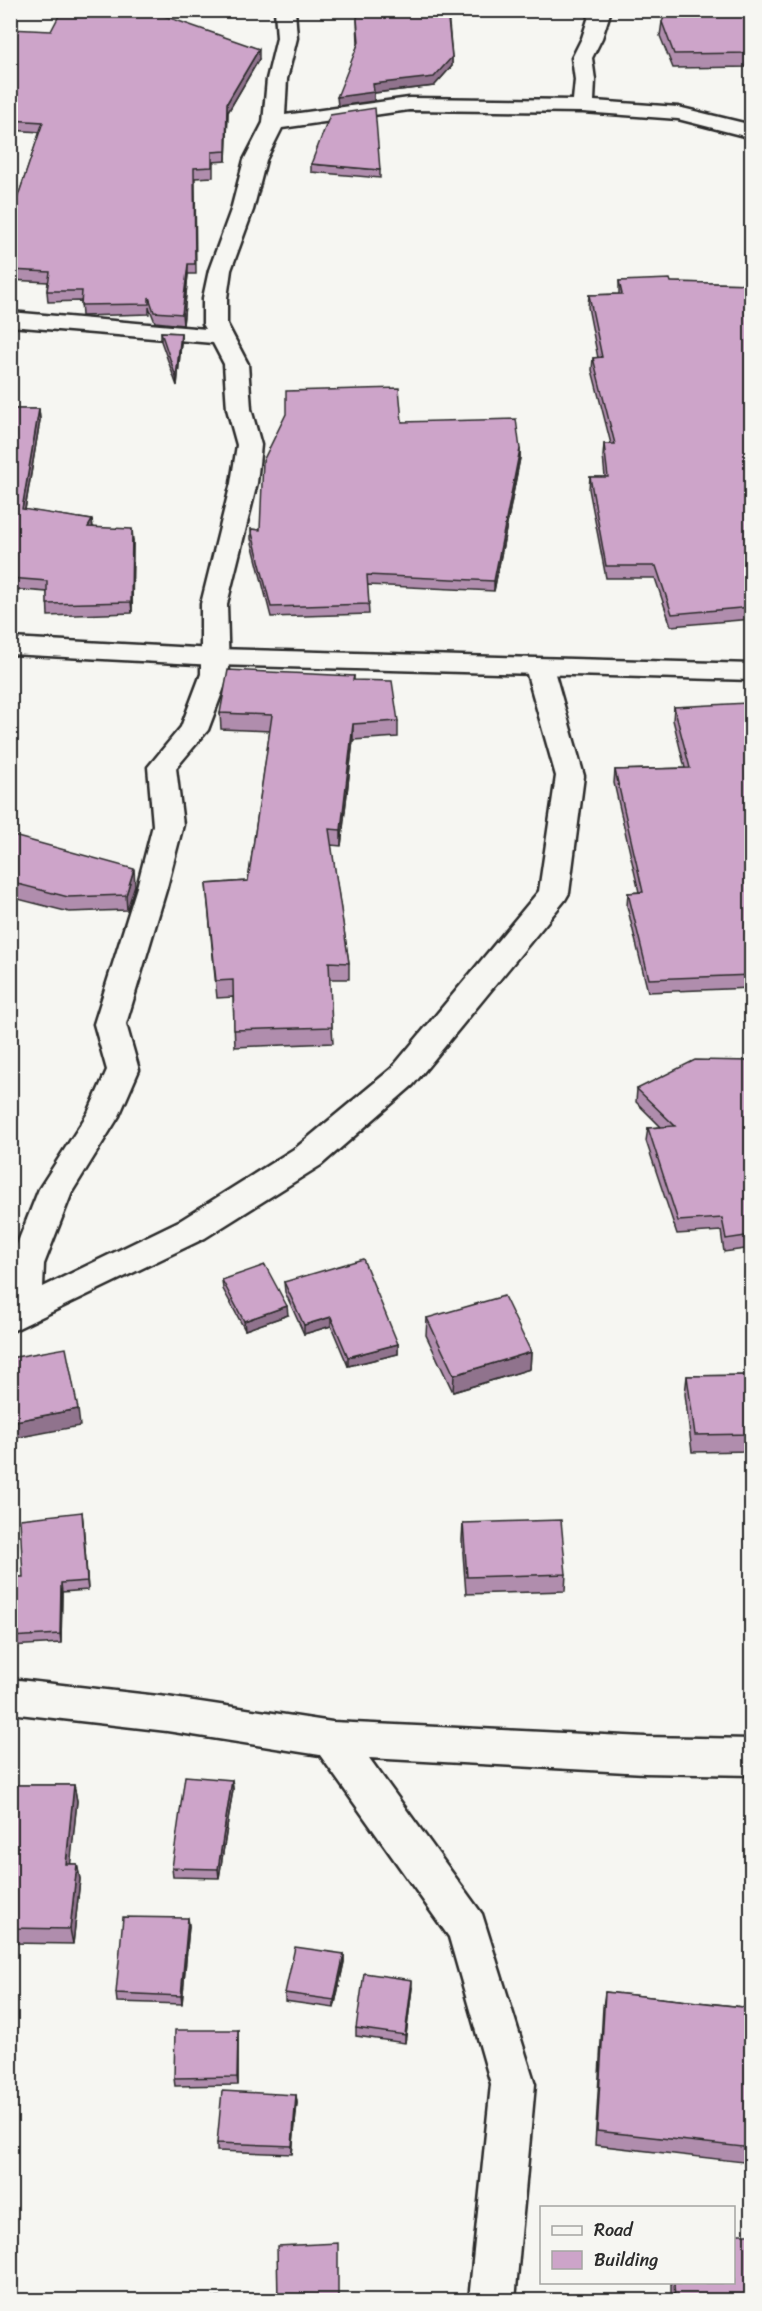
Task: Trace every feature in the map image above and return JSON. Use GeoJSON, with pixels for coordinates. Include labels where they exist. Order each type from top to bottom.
{"type":"FeatureCollection","features":[{"type":"Feature","properties":{"kind":"street"},"geometry":{"type":"LineString","coordinates":[[17,1315],[27,1264],[56,1189],[103,1116],[123,1070],[110,1024],[149,897],[168,825],[162,767],[194,730],[215,674],[214,604],[244,483],[249,446],[239,409],[236,364],[215,324],[215,298],[220,270],[242,210],[255,160],[274,123],[277,79],[287,38],[285,10]]}},
{"type":"Feature","properties":{"kind":"street"},"geometry":{"type":"LineString","coordinates":[[583,106],[585,80],[582,58],[592,38],[601,10]]}},
{"type":"Feature","properties":{"kind":"street"},"geometry":{"type":"LineString","coordinates":[[274,123],[409,104],[583,106],[678,113],[752,132]]}},
{"type":"Feature","properties":{"kind":"street"},"geometry":{"type":"LineString","coordinates":[[10,319],[221,338]]}},
{"type":"Feature","properties":{"kind":"street"},"geometry":{"type":"LineString","coordinates":[[10,646],[215,657],[752,672]]}},
{"type":"Feature","properties":{"kind":"street"},"geometry":{"type":"LineString","coordinates":[[17,1315],[193,1229],[309,1156],[402,1077],[554,893],[570,776],[539,667]]}},
{"type":"Feature","properties":{"kind":"street"},"geometry":{"type":"LineString","coordinates":[[10,1696],[167,1714],[332,1739],[645,1755],[752,1757]]}},
{"type":"Feature","properties":{"kind":"street"},"geometry":{"type":"LineString","coordinates":[[332,1739],[467,1928],[513,2084],[492,2301]]}},
{"type":"Feature","properties":{"kind":"building"},"geometry":{"type":"Polygon","coordinates":[[[62,10],[147,10],[259,49],[227,103],[226,151],[212,152],[212,167],[194,168],[195,264],[188,264],[182,314],[154,312],[149,297],[149,304],[81,305],[82,291],[47,291],[50,272],[10,270],[10,220],[43,122],[10,120],[10,29],[51,31],[62,10]]]}},
{"type":"Feature","properties":{"kind":"building"},"geometry":{"type":"Polygon","coordinates":[[[359,10],[447,10],[452,57],[434,77],[373,84],[374,92],[337,97],[359,42],[357,19],[359,10]]]}},
{"type":"Feature","properties":{"kind":"building"},"geometry":{"type":"Polygon","coordinates":[[[667,10],[752,10],[752,53],[674,54],[662,22],[667,10]]]}},
{"type":"Feature","properties":{"kind":"building"},"geometry":{"type":"Polygon","coordinates":[[[375,108],[380,170],[311,164],[330,115],[375,108]]]}},
{"type":"Feature","properties":{"kind":"building"},"geometry":{"type":"Polygon","coordinates":[[[670,279],[671,282],[752,284],[752,607],[672,614],[656,566],[606,566],[590,477],[608,477],[604,444],[615,444],[593,358],[602,357],[589,295],[622,294],[619,281],[670,279]]]}},
{"type":"Feature","properties":{"kind":"building"},"geometry":{"type":"Polygon","coordinates":[[[161,332],[181,333],[176,377],[161,332]]]}},
{"type":"Feature","properties":{"kind":"building"},"geometry":{"type":"Polygon","coordinates":[[[399,388],[402,422],[516,419],[520,449],[494,581],[367,575],[369,604],[271,607],[251,529],[260,530],[263,461],[286,414],[286,391],[399,388]]]}},
{"type":"Feature","properties":{"kind":"building"},"geometry":{"type":"Polygon","coordinates":[[[10,409],[39,409],[22,509],[92,520],[88,527],[132,529],[131,602],[47,604],[47,581],[10,578],[10,409]]]}},
{"type":"Feature","properties":{"kind":"building"},"geometry":{"type":"Polygon","coordinates":[[[228,670],[354,676],[353,680],[392,681],[398,721],[353,724],[341,830],[329,829],[349,963],[329,962],[332,1027],[234,1030],[233,980],[216,981],[206,884],[248,881],[272,715],[220,713],[228,670]]]}},
{"type":"Feature","properties":{"kind":"building"},"geometry":{"type":"Polygon","coordinates":[[[747,703],[752,721],[752,975],[649,979],[628,893],[643,892],[615,770],[690,768],[674,707],[747,703]]]}},
{"type":"Feature","properties":{"kind":"building"},"geometry":{"type":"Polygon","coordinates":[[[10,835],[134,869],[126,895],[68,897],[10,882],[10,835]]]}},
{"type":"Feature","properties":{"kind":"building"},"geometry":{"type":"Polygon","coordinates":[[[695,1060],[752,1061],[752,1235],[726,1239],[722,1218],[678,1221],[648,1128],[675,1126],[637,1089],[695,1060]]]}},
{"type":"Feature","properties":{"kind":"building"},"geometry":{"type":"Polygon","coordinates":[[[363,1259],[398,1344],[348,1357],[331,1317],[304,1325],[284,1282],[363,1259]]]}},
{"type":"Feature","properties":{"kind":"building"},"geometry":{"type":"Polygon","coordinates":[[[265,1265],[287,1306],[244,1321],[222,1280],[265,1265]]]}},
{"type":"Feature","properties":{"kind":"building"},"geometry":{"type":"Polygon","coordinates":[[[504,1296],[531,1352],[454,1375],[427,1318],[504,1296]]]}},
{"type":"Feature","properties":{"kind":"building"},"geometry":{"type":"Polygon","coordinates":[[[66,1348],[78,1409],[10,1422],[10,1358],[66,1348]]]}},
{"type":"Feature","properties":{"kind":"building"},"geometry":{"type":"Polygon","coordinates":[[[752,1375],[752,1434],[695,1435],[687,1376],[752,1375]]]}},
{"type":"Feature","properties":{"kind":"building"},"geometry":{"type":"Polygon","coordinates":[[[82,1512],[87,1581],[61,1583],[60,1634],[10,1637],[10,1577],[23,1577],[20,1519],[82,1512]]]}},
{"type":"Feature","properties":{"kind":"building"},"geometry":{"type":"Polygon","coordinates":[[[561,1520],[566,1574],[467,1577],[463,1523],[561,1520]]]}},
{"type":"Feature","properties":{"kind":"building"},"geometry":{"type":"Polygon","coordinates":[[[185,1776],[232,1780],[218,1869],[172,1868],[185,1776]]]}},
{"type":"Feature","properties":{"kind":"building"},"geometry":{"type":"Polygon","coordinates":[[[10,1785],[74,1785],[66,1864],[77,1864],[70,1929],[10,1928],[10,1785]]]}},
{"type":"Feature","properties":{"kind":"building"},"geometry":{"type":"Polygon","coordinates":[[[123,1917],[188,1918],[181,1996],[116,1993],[123,1917]]]}},
{"type":"Feature","properties":{"kind":"building"},"geometry":{"type":"Polygon","coordinates":[[[295,1947],[344,1954],[334,2000],[285,1993],[295,1947]]]}},
{"type":"Feature","properties":{"kind":"building"},"geometry":{"type":"Polygon","coordinates":[[[364,1973],[412,1980],[405,2035],[356,2028],[364,1973]]]}},
{"type":"Feature","properties":{"kind":"building"},"geometry":{"type":"Polygon","coordinates":[[[605,1992],[752,2008],[752,2148],[597,2131],[605,1992]]]}},
{"type":"Feature","properties":{"kind":"building"},"geometry":{"type":"Polygon","coordinates":[[[175,2030],[238,2030],[237,2077],[174,2078],[175,2030]]]}},
{"type":"Feature","properties":{"kind":"building"},"geometry":{"type":"Polygon","coordinates":[[[222,2091],[296,2095],[292,2146],[217,2143],[222,2091]]]}},
{"type":"Feature","properties":{"kind":"building"},"geometry":{"type":"Polygon","coordinates":[[[735,2234],[752,2234],[752,2301],[675,2301],[674,2284],[735,2284],[735,2234]]]}},
{"type":"Feature","properties":{"kind":"building"},"geometry":{"type":"Polygon","coordinates":[[[338,2243],[338,2301],[278,2301],[277,2246],[338,2243]]]}},
{"type":"Feature","properties":{"kind":"building"},"geometry":{"type":"Polygon","coordinates":[[[257,2297],[257,2301],[189,2301],[189,2299],[257,2297]]]}}]}
